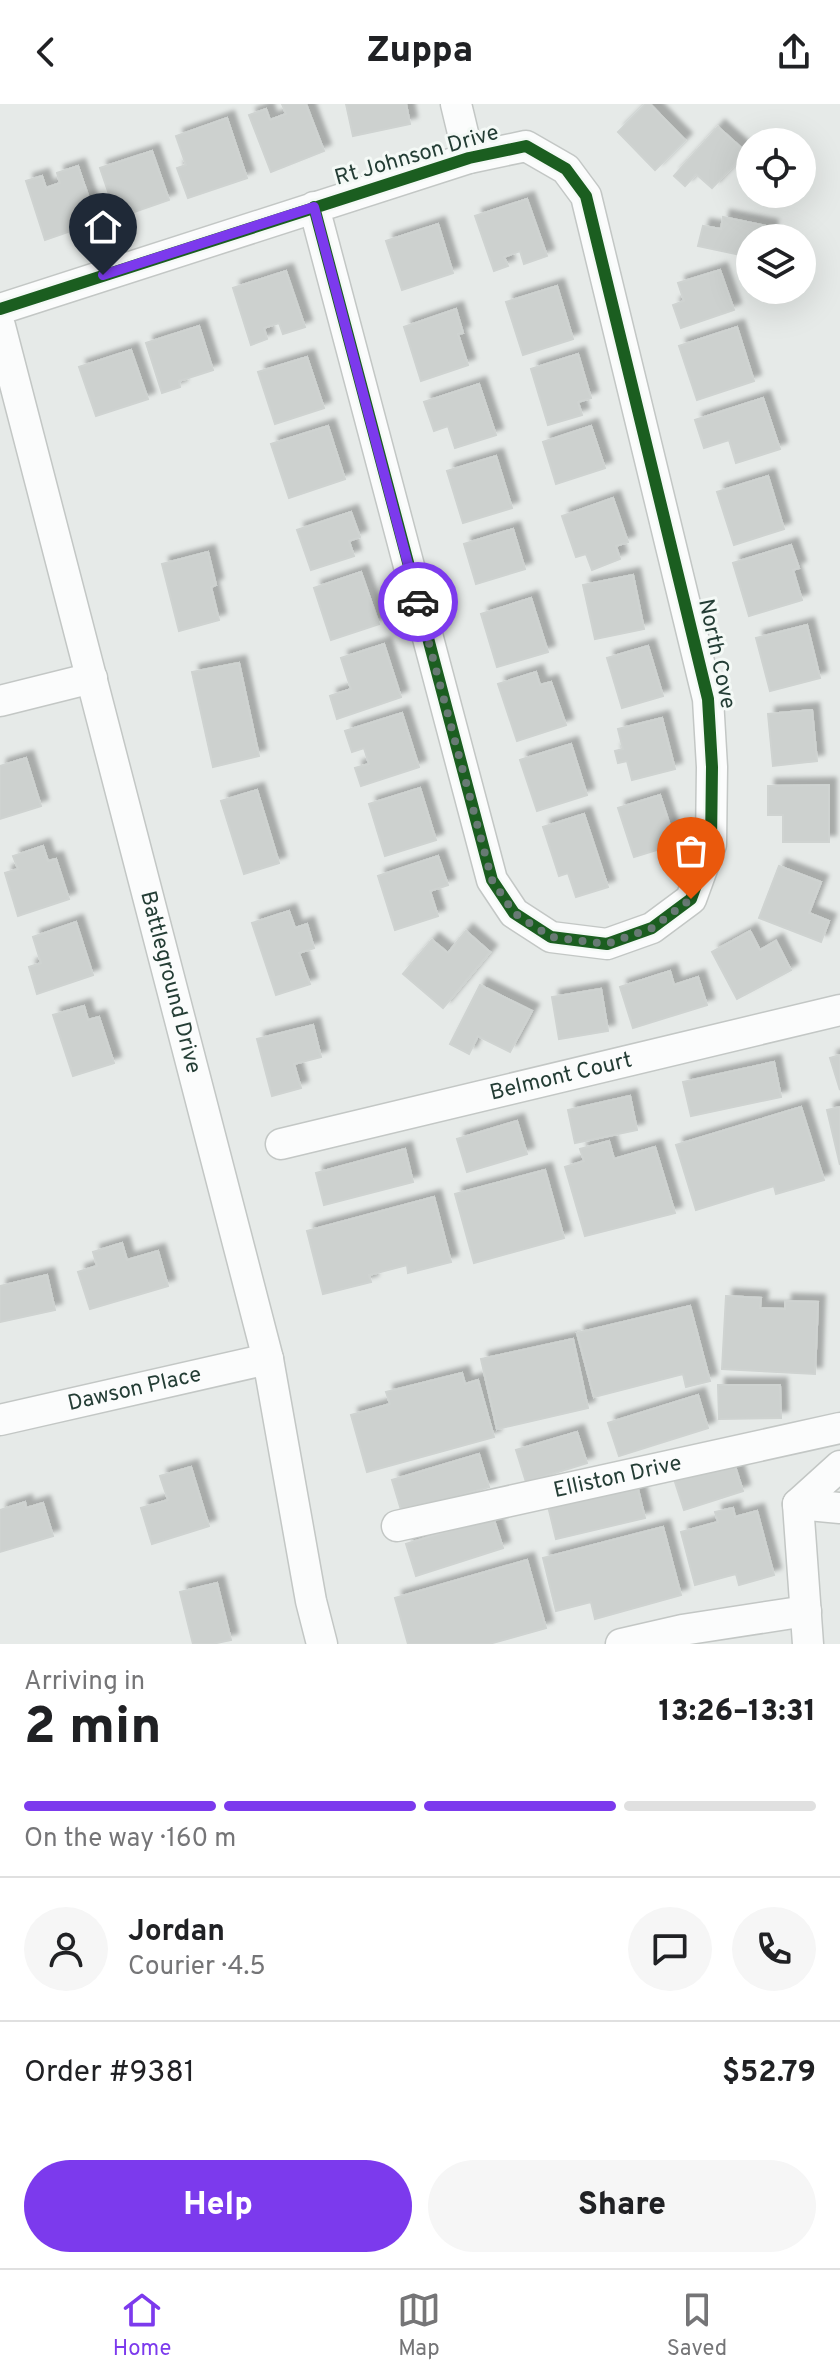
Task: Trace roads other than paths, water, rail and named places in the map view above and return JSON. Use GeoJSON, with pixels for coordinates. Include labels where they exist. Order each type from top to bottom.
{"type":"FeatureCollection","features":[{"type":"Feature","properties":{"kind":"street"},"geometry":{"type":"LineString","coordinates":[[456,104],[469,158]]}},
{"type":"Feature","properties":{"kind":"street","name":"Rt Johnson Drive"},"geometry":{"type":"LineString","coordinates":[[0,309],[469,158],[526,146]]}},
{"type":"Feature","properties":{"kind":"street","name":"North Cove"},"geometry":{"type":"LineString","coordinates":[[314,207],[492,880],[514,913],[551,937],[607,944],[652,928],[691,899],[711,844],[712,767],[708,699],[586,196],[566,169],[526,146]]}},
{"type":"Feature","properties":{"kind":"street","name":"Battleground Drive"},"geometry":{"type":"LineString","coordinates":[[0,326],[268,1359],[311,1601],[322,1644]]}},
{"type":"Feature","properties":{"kind":"street"},"geometry":{"type":"LineString","coordinates":[[0,701],[92,678]]}},
{"type":"Feature","properties":{"kind":"street","name":"Belmont Court"},"geometry":{"type":"LineString","coordinates":[[281,1144],[840,1010]]}},
{"type":"Feature","properties":{"kind":"street","name":"Dawson Place"},"geometry":{"type":"LineString","coordinates":[[0,1420],[268,1359]]}},
{"type":"Feature","properties":{"kind":"street","name":"Elliston Drive"},"geometry":{"type":"LineString","coordinates":[[397,1526],[840,1428]]}},
{"type":"Feature","properties":{"kind":"street"},"geometry":{"type":"LineString","coordinates":[[798,1504],[840,1466]]}},
{"type":"Feature","properties":{"kind":"street"},"geometry":{"type":"LineString","coordinates":[[798,1504],[840,1508]]}},
{"type":"Feature","properties":{"kind":"street"},"geometry":{"type":"LineString","coordinates":[[798,1504],[808,1644]]}},
{"type":"Feature","properties":{"kind":"street"},"geometry":{"type":"LineString","coordinates":[[621,1644],[682,1630],[806,1611]]}}]}
